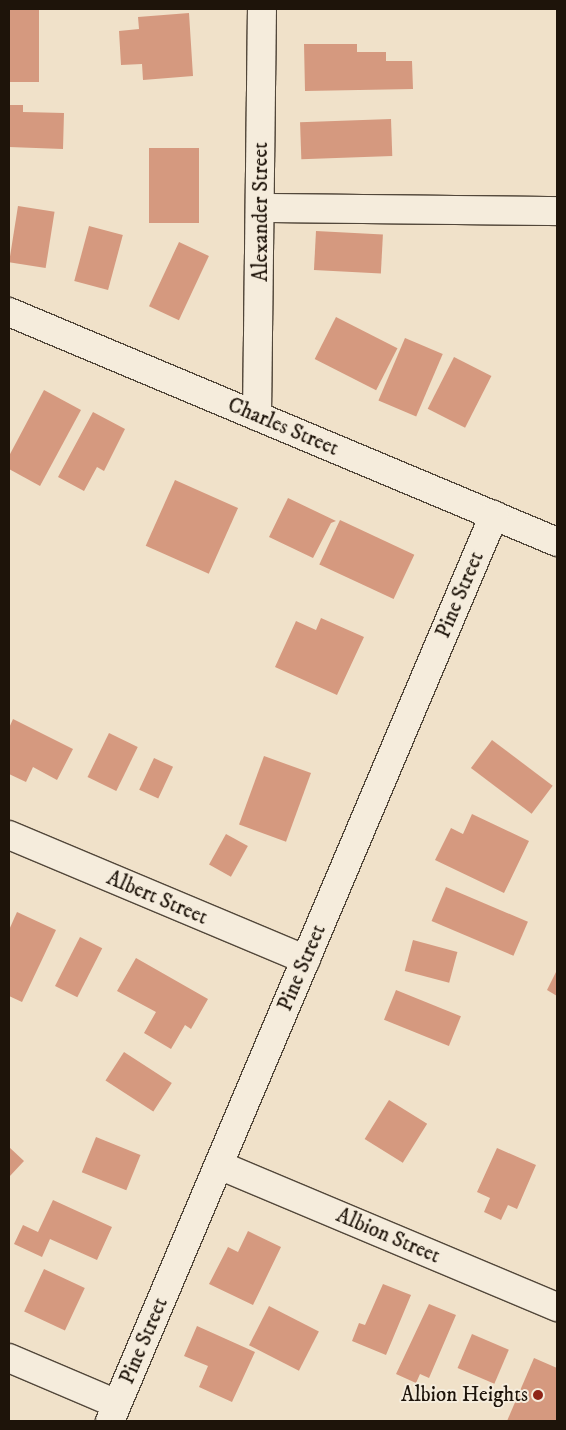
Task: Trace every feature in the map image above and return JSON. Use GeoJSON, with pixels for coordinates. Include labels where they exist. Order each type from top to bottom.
{"type":"FeatureCollection","features":[{"type":"Feature","properties":{"kind":"street","name":"Alexander Street"},"geometry":{"type":"LineString","coordinates":[[257,416],[262,9]]}},
{"type":"Feature","properties":{"kind":"street"},"geometry":{"type":"LineString","coordinates":[[261,208],[557,211]]}},
{"type":"Feature","properties":{"kind":"street","name":"Charles Street"},"geometry":{"type":"LineString","coordinates":[[9,312],[557,542]]}},
{"type":"Feature","properties":{"kind":"street","name":"Pine Street"},"geometry":{"type":"LineString","coordinates":[[114,1413],[494,515]]}},
{"type":"Feature","properties":{"kind":"street","name":"Albert Street"},"geometry":{"type":"LineString","coordinates":[[9,835],[306,960]]}},
{"type":"Feature","properties":{"kind":"street","name":"Albion Street"},"geometry":{"type":"LineString","coordinates":[[219,1165],[557,1307]]}},
{"type":"Feature","properties":{"kind":"street"},"geometry":{"type":"LineString","coordinates":[[9,1358],[114,1413]]}},
{"type":"Feature","properties":{"kind":"building"},"geometry":{"type":"Polygon","coordinates":[[[9,9],[39,9],[39,82],[9,82],[9,9]]]}},
{"type":"Feature","properties":{"kind":"building"},"geometry":{"type":"Polygon","coordinates":[[[189,13],[193,76],[143,80],[142,64],[121,65],[119,31],[139,29],[138,17],[189,13]]]}},
{"type":"Feature","properties":{"kind":"building"},"geometry":{"type":"Polygon","coordinates":[[[304,44],[357,44],[357,52],[386,52],[386,61],[412,61],[413,89],[305,91],[304,44]]]}},
{"type":"Feature","properties":{"kind":"building"},"geometry":{"type":"Polygon","coordinates":[[[9,105],[23,105],[23,112],[64,113],[63,149],[9,147],[9,105]]]}},
{"type":"Feature","properties":{"kind":"building"},"geometry":{"type":"Polygon","coordinates":[[[391,119],[392,156],[301,159],[300,122],[391,119]]]}},
{"type":"Feature","properties":{"kind":"building"},"geometry":{"type":"Polygon","coordinates":[[[149,148],[199,148],[199,223],[149,223],[149,148]]]}},
{"type":"Feature","properties":{"kind":"building"},"geometry":{"type":"Polygon","coordinates":[[[18,206],[55,212],[46,268],[9,262],[18,206]]]}},
{"type":"Feature","properties":{"kind":"building"},"geometry":{"type":"Polygon","coordinates":[[[89,226],[123,235],[108,290],[74,281],[89,226]]]}},
{"type":"Feature","properties":{"kind":"building"},"geometry":{"type":"Polygon","coordinates":[[[316,231],[383,235],[381,273],[314,270],[316,231]]]}},
{"type":"Feature","properties":{"kind":"building"},"geometry":{"type":"Polygon","coordinates":[[[179,242],[209,256],[179,320],[149,306],[179,242]]]}},
{"type":"Feature","properties":{"kind":"building"},"geometry":{"type":"Polygon","coordinates":[[[336,317],[397,348],[376,390],[315,359],[336,317]]]}},
{"type":"Feature","properties":{"kind":"building"},"geometry":{"type":"Polygon","coordinates":[[[405,338],[443,354],[416,417],[378,401],[405,338]]]}},
{"type":"Feature","properties":{"kind":"building"},"geometry":{"type":"Polygon","coordinates":[[[454,357],[491,376],[465,428],[428,409],[454,357]]]}},
{"type":"Feature","properties":{"kind":"building"},"geometry":{"type":"Polygon","coordinates":[[[44,390],[81,410],[40,486],[9,469],[9,456],[44,390]]]}},
{"type":"Feature","properties":{"kind":"building"},"geometry":{"type":"Polygon","coordinates":[[[93,412],[125,429],[104,471],[97,467],[84,491],[58,477],[93,412]]]}},
{"type":"Feature","properties":{"kind":"building"},"geometry":{"type":"Polygon","coordinates":[[[175,480],[238,508],[209,574],[146,546],[175,480]]]}},
{"type":"Feature","properties":{"kind":"building"},"geometry":{"type":"Polygon","coordinates":[[[288,498],[336,521],[331,523],[313,558],[269,537],[288,498]]]}},
{"type":"Feature","properties":{"kind":"building"},"geometry":{"type":"Polygon","coordinates":[[[340,520],[414,555],[394,599],[319,564],[340,520]]]}},
{"type":"Feature","properties":{"kind":"building"},"geometry":{"type":"Polygon","coordinates":[[[321,618],[364,637],[337,695],[275,667],[296,621],[316,630],[321,618]]]}},
{"type":"Feature","properties":{"kind":"building"},"geometry":{"type":"Polygon","coordinates":[[[13,719],[73,749],[57,780],[33,767],[26,782],[9,774],[9,728],[13,719]]]}},
{"type":"Feature","properties":{"kind":"building"},"geometry":{"type":"Polygon","coordinates":[[[109,733],[138,747],[116,791],[88,777],[109,733]]]}},
{"type":"Feature","properties":{"kind":"building"},"geometry":{"type":"Polygon","coordinates":[[[492,740],[553,786],[532,814],[471,768],[492,740]]]}},
{"type":"Feature","properties":{"kind":"building"},"geometry":{"type":"Polygon","coordinates":[[[264,756],[311,773],[286,842],[239,825],[264,756]]]}},
{"type":"Feature","properties":{"kind":"building"},"geometry":{"type":"Polygon","coordinates":[[[154,758],[173,767],[158,799],[139,790],[154,758]]]}},
{"type":"Feature","properties":{"kind":"building"},"geometry":{"type":"Polygon","coordinates":[[[472,814],[529,841],[504,893],[435,860],[451,828],[463,834],[472,814]]]}},
{"type":"Feature","properties":{"kind":"building"},"geometry":{"type":"Polygon","coordinates":[[[226,834],[248,846],[231,877],[209,865],[226,834]]]}},
{"type":"Feature","properties":{"kind":"building"},"geometry":{"type":"Polygon","coordinates":[[[446,887],[528,922],[513,956],[432,921],[446,887]]]}},
{"type":"Feature","properties":{"kind":"building"},"geometry":{"type":"Polygon","coordinates":[[[17,912],[56,930],[22,1002],[9,996],[9,930],[17,912]]]}},
{"type":"Feature","properties":{"kind":"building"},"geometry":{"type":"Polygon","coordinates":[[[80,937],[102,948],[77,997],[55,986],[80,937]]]}},
{"type":"Feature","properties":{"kind":"building"},"geometry":{"type":"Polygon","coordinates":[[[413,940],[457,952],[449,983],[405,971],[413,940]]]}},
{"type":"Feature","properties":{"kind":"building"},"geometry":{"type":"Polygon","coordinates":[[[136,958],[208,999],[191,1029],[185,1025],[171,1049],[144,1033],[156,1012],[117,991],[136,958]]]}},
{"type":"Feature","properties":{"kind":"building"},"geometry":{"type":"Polygon","coordinates":[[[557,970],[557,996],[547,990],[557,970]]]}},
{"type":"Feature","properties":{"kind":"building"},"geometry":{"type":"Polygon","coordinates":[[[396,990],[461,1016],[449,1046],[384,1020],[396,990]]]}},
{"type":"Feature","properties":{"kind":"building"},"geometry":{"type":"Polygon","coordinates":[[[124,1052],[172,1083],[153,1112],[105,1081],[124,1052]]]}},
{"type":"Feature","properties":{"kind":"building"},"geometry":{"type":"Polygon","coordinates":[[[389,1100],[427,1124],[403,1163],[365,1139],[389,1100]]]}},
{"type":"Feature","properties":{"kind":"building"},"geometry":{"type":"Polygon","coordinates":[[[96,1137],[141,1155],[126,1190],[82,1172],[96,1137]]]}},
{"type":"Feature","properties":{"kind":"building"},"geometry":{"type":"Polygon","coordinates":[[[9,1147],[24,1161],[9,1177],[9,1147]]]}},
{"type":"Feature","properties":{"kind":"building"},"geometry":{"type":"Polygon","coordinates":[[[497,1148],[536,1165],[517,1209],[508,1205],[501,1220],[484,1212],[490,1198],[477,1192],[497,1148]]]}},
{"type":"Feature","properties":{"kind":"building"},"geometry":{"type":"Polygon","coordinates":[[[53,1200],[112,1227],[97,1260],[50,1239],[42,1257],[14,1244],[23,1225],[38,1232],[53,1200]]]}},
{"type":"Feature","properties":{"kind":"building"},"geometry":{"type":"Polygon","coordinates":[[[248,1231],[281,1247],[253,1305],[209,1284],[228,1247],[238,1252],[248,1231]]]}},
{"type":"Feature","properties":{"kind":"building"},"geometry":{"type":"Polygon","coordinates":[[[44,1269],[85,1288],[65,1331],[24,1312],[44,1269]]]}},
{"type":"Feature","properties":{"kind":"building"},"geometry":{"type":"Polygon","coordinates":[[[383,1284],[411,1295],[386,1355],[352,1341],[359,1323],[365,1325],[383,1284]]]}},
{"type":"Feature","properties":{"kind":"building"},"geometry":{"type":"Polygon","coordinates":[[[429,1304],[456,1315],[429,1378],[420,1374],[416,1383],[396,1374],[429,1304]]]}},
{"type":"Feature","properties":{"kind":"building"},"geometry":{"type":"Polygon","coordinates":[[[269,1306],[319,1331],[299,1371],[249,1345],[269,1306]]]}},
{"type":"Feature","properties":{"kind":"building"},"geometry":{"type":"Polygon","coordinates":[[[197,1326],[255,1352],[232,1402],[199,1387],[208,1366],[184,1356],[197,1326]]]}},
{"type":"Feature","properties":{"kind":"building"},"geometry":{"type":"Polygon","coordinates":[[[472,1334],[509,1350],[494,1384],[458,1368],[472,1334]]]}},
{"type":"Feature","properties":{"kind":"building","name":"Albion Heights"},"geometry":{"type":"Polygon","coordinates":[[[534,1358],[557,1368],[557,1421],[507,1421],[534,1358]]]}},
{"type":"Feature","properties":{"kind":"place","name":"Albion Heights"},"geometry":{"type":"Point","coordinates":[538,1395]}}]}
